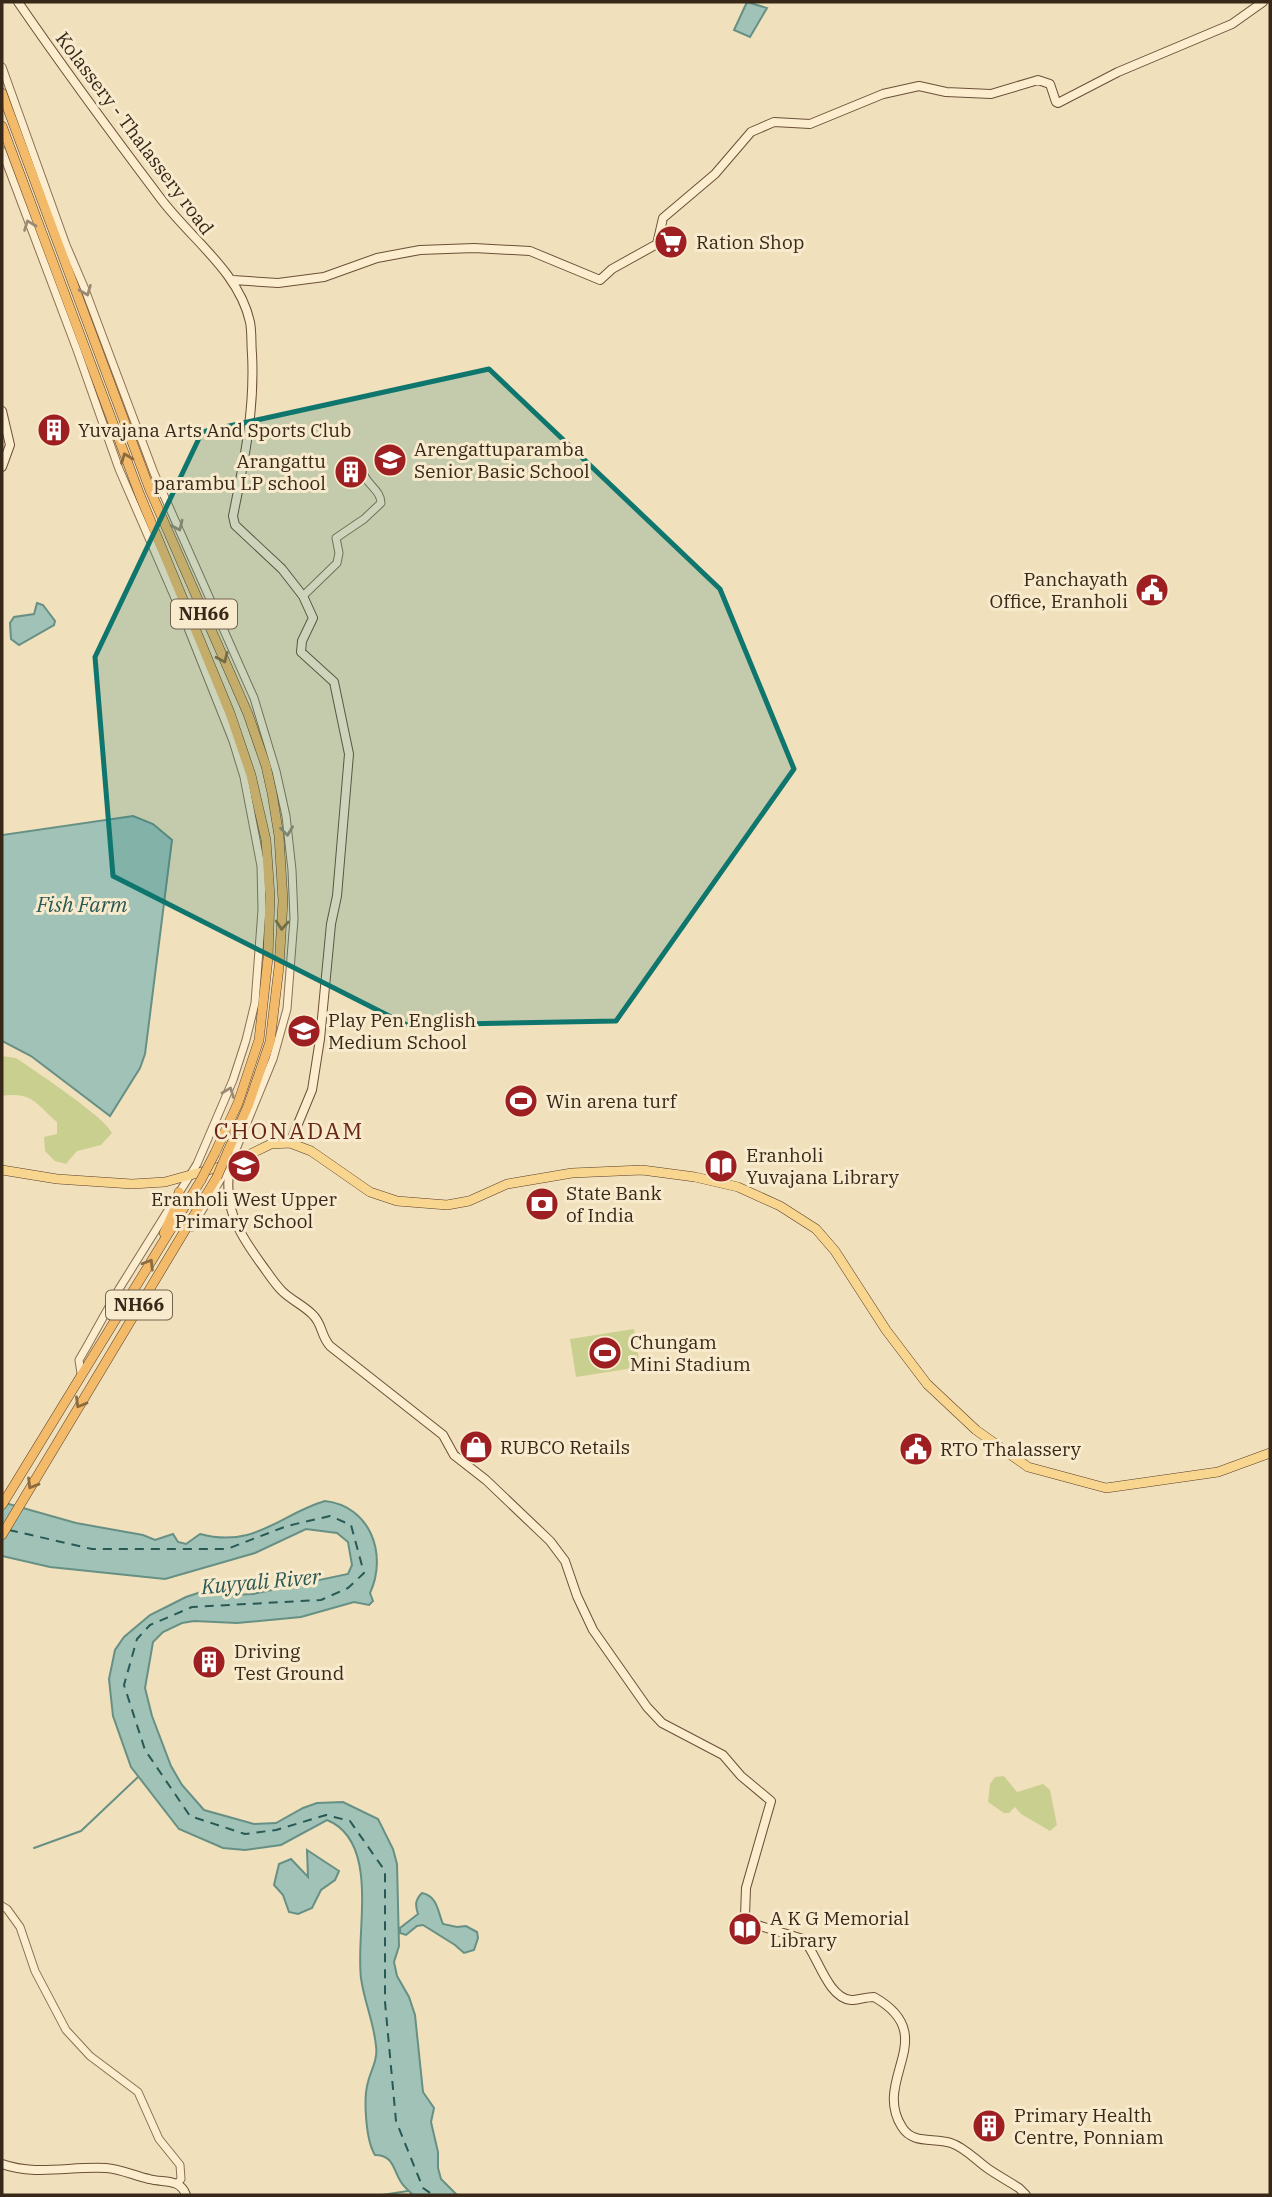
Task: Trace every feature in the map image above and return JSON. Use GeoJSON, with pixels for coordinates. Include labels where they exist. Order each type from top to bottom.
{"type":"FeatureCollection","features":[{"type":"Feature","properties":{"kind":"highway","name":"NH66"},"geometry":{"type":"LineString","coordinates":[[2,93],[150,490],[248,715],[266,766],[279,836],[284,901],[270,1042],[248,1106],[217,1177],[2,1535]]}},
{"type":"Feature","properties":{"kind":"highway","name":"NH66"},"geometry":{"type":"LineString","coordinates":[[2,126],[139,493],[230,713],[251,775],[266,840],[271,896],[268,958],[259,1040],[238,1103],[201,1180],[2,1505]]}},
{"type":"Feature","properties":{"kind":"highway"},"geometry":{"type":"LineString","coordinates":[[161,1245],[165,1228],[178,1202],[179,1192]]}},
{"type":"Feature","properties":{"kind":"highway"},"geometry":{"type":"LineString","coordinates":[[186,1228],[208,1201]]}},
{"type":"Feature","properties":{"kind":"main road","name":"Kolassery - Thalassery road"},"geometry":{"type":"LineString","coordinates":[[18,2],[68,76],[161,199],[233,280],[250,323],[254,389],[233,516],[235,525],[282,569],[303,596],[313,618],[302,641],[302,652],[334,682],[349,754],[337,896],[331,924],[320,1039],[312,1090],[290,1143]]}},
{"type":"Feature","properties":{"kind":"main road"},"geometry":{"type":"LineString","coordinates":[[233,280],[278,283],[313,279],[377,258],[420,250],[474,248],[530,251],[600,280],[612,269],[657,244],[663,218],[715,174],[751,132],[774,122],[810,124],[883,94],[919,86],[946,92],[990,94],[1041,80],[1050,84],[1058,103],[1118,72],[1232,24],[1263,2]]}},
{"type":"Feature","properties":{"kind":"main road"},"geometry":{"type":"LineString","coordinates":[[2,411],[10,445],[2,467]]}},
{"type":"Feature","properties":{"kind":"main road"},"geometry":{"type":"LineString","coordinates":[[2,1170],[57,1179],[132,1184],[165,1182],[230,1164],[271,1144],[290,1143],[311,1151],[370,1192],[397,1201],[447,1205],[468,1201],[518,1181],[591,1171],[642,1170],[695,1177],[738,1187],[780,1206],[816,1229],[835,1251],[886,1330],[927,1384],[976,1430],[1028,1467],[1106,1488],[1218,1472],[1270,1453]]}},
{"type":"Feature","properties":{"kind":"main road"},"geometry":{"type":"LineString","coordinates":[[230,1164],[228,1198],[235,1223],[244,1241],[281,1291],[314,1315],[321,1327],[322,1336],[330,1346],[443,1435],[454,1455],[486,1480],[551,1541],[565,1560],[576,1597],[593,1630],[647,1707],[662,1723],[723,1755],[741,1776],[771,1801],[746,1888],[745,1916],[754,1924],[803,1939],[827,1982],[852,2000],[874,1997],[886,2005],[904,2026],[904,2056],[897,2073],[895,2091],[900,2125],[915,2138],[956,2145],[1026,2195]]}},
{"type":"Feature","properties":{"kind":"main road"},"geometry":{"type":"LineString","coordinates":[[2,2164],[19,2169],[105,2168],[178,2183],[186,2195]]}},
{"type":"Feature","properties":{"kind":"street"},"geometry":{"type":"LineString","coordinates":[[2,67],[67,248],[154,472],[254,698],[285,816],[292,870],[294,919],[287,1009],[273,1059],[230,1164],[123,1340],[106,1366],[98,1373]]}},
{"type":"Feature","properties":{"kind":"street"},"geometry":{"type":"LineString","coordinates":[[2,151],[119,469],[188,628],[233,741],[255,826],[261,866],[262,910],[255,1003],[233,1080],[197,1164],[119,1289],[79,1360],[81,1373]]}},
{"type":"Feature","properties":{"kind":"street"},"geometry":{"type":"LineString","coordinates":[[303,596],[337,564],[339,553],[336,538],[364,519],[381,503],[381,497],[363,476],[361,467]]}},
{"type":"Feature","properties":{"kind":"street"},"geometry":{"type":"LineString","coordinates":[[2,1906],[20,1927],[35,1971],[66,2030],[90,2056],[138,2092],[159,2139],[180,2165],[181,2179],[178,2183]]}},
{"type":"Feature","properties":{"kind":"highlighted area"},"geometry":{"type":"Polygon","coordinates":[[[489,369],[720,589],[794,769],[616,1021],[407,1025],[113,876],[95,657],[202,432],[489,369]]]}},
{"type":"Feature","properties":{"kind":"green space"},"geometry":{"type":"Polygon","coordinates":[[[2,1056],[16,1058],[53,1083],[97,1116],[112,1133],[101,1145],[77,1151],[66,1164],[55,1161],[45,1151],[44,1137],[57,1134],[57,1122],[27,1097],[2,1096],[2,1056]]]}},
{"type":"Feature","properties":{"kind":"green space","name":"Chungam Mini Stadium"},"geometry":{"type":"Polygon","coordinates":[[[634,1329],[640,1367],[576,1377],[570,1339],[634,1329]]]}},
{"type":"Feature","properties":{"kind":"green space"},"geometry":{"type":"Polygon","coordinates":[[[1004,1776],[1017,1792],[1043,1784],[1050,1790],[1057,1825],[1050,1831],[1021,1814],[1015,1807],[1009,1813],[1004,1813],[988,1802],[990,1784],[995,1777],[1004,1776]]]}},
{"type":"Feature","properties":{"kind":"water"},"geometry":{"type":"Polygon","coordinates":[[[747,2],[767,8],[750,37],[734,30],[747,2]]]}},
{"type":"Feature","properties":{"kind":"water"},"geometry":{"type":"Polygon","coordinates":[[[37,603],[43,605],[55,621],[54,625],[19,645],[11,639],[10,623],[14,617],[34,614],[37,603]]]}},
{"type":"Feature","properties":{"kind":"water","name":"Fish Farm"},"geometry":{"type":"Polygon","coordinates":[[[133,816],[153,824],[172,840],[145,1054],[140,1068],[110,1116],[31,1056],[2,1041],[2,835],[133,816]]]}},
{"type":"Feature","properties":{"kind":"water"},"geometry":{"type":"Polygon","coordinates":[[[325,1501],[354,1512],[371,1534],[377,1563],[370,1593],[373,1601],[369,1605],[354,1602],[301,1617],[237,1623],[182,1623],[163,1632],[153,1642],[145,1688],[152,1716],[171,1766],[182,1785],[204,1810],[254,1824],[276,1823],[317,1803],[343,1802],[378,1819],[393,1849],[397,1864],[399,1946],[394,1962],[397,1976],[415,2015],[423,2092],[434,2108],[431,2122],[438,2152],[438,2168],[441,2179],[457,2195],[413,2195],[402,2184],[389,2160],[375,2155],[372,2149],[366,2120],[366,2099],[376,2046],[361,1978],[360,1868],[354,1848],[344,1831],[327,1820],[281,1845],[245,1850],[223,1848],[179,1829],[131,1767],[113,1716],[109,1679],[115,1650],[124,1637],[150,1615],[204,1591],[232,1595],[253,1594],[348,1574],[352,1565],[348,1542],[337,1533],[306,1529],[255,1553],[165,1579],[50,1567],[2,1556],[2,1502],[76,1523],[143,1535],[155,1540],[173,1534],[178,1542],[186,1544],[200,1534],[236,1537],[252,1534],[325,1501]]]}},
{"type":"Feature","properties":{"kind":"water"},"geometry":{"type":"Polygon","coordinates":[[[307,1850],[339,1871],[335,1880],[321,1890],[312,1908],[298,1914],[289,1912],[283,1895],[274,1885],[279,1864],[291,1859],[308,1877],[307,1850]]]}},
{"type":"Feature","properties":{"kind":"water"},"geometry":{"type":"Polygon","coordinates":[[[422,1893],[434,1901],[443,1924],[466,1926],[477,1932],[474,1950],[464,1953],[423,1925],[417,1926],[406,1935],[400,1933],[400,1928],[418,1914],[416,1903],[422,1893]]]}},
{"type":"Feature","properties":{"kind":"waterway"},"geometry":{"type":"LineString","coordinates":[[34,1848],[81,1831],[138,1777]]}},
{"type":"Feature","properties":{"kind":"waterway"},"geometry":{"type":"LineString","coordinates":[[382,2195],[408,2191]]}},
{"type":"Feature","properties":{"kind":"ferry route"},"geometry":{"type":"LineString","coordinates":[[9,1530],[92,1549],[227,1549],[287,1526],[330,1516],[351,1525],[364,1573],[348,1588],[321,1600],[192,1607],[150,1625],[137,1639],[124,1685],[145,1750],[190,1816],[245,1834],[276,1830],[326,1815],[350,1821],[385,1871],[385,2002],[396,2121],[423,2188],[433,2195]]}},
{"type":"Feature","properties":{"kind":"place","name":"Ration Shop"},"geometry":{"type":"Point","coordinates":[671,242]}},
{"type":"Feature","properties":{"kind":"place","name":"Yuvajana Arts And Sports Club"},"geometry":{"type":"Point","coordinates":[54,430]}},
{"type":"Feature","properties":{"kind":"place","name":"Arengattuparamba Senior Basic School"},"geometry":{"type":"Point","coordinates":[390,460]}},
{"type":"Feature","properties":{"kind":"place","name":"Arangattu parambu LP school"},"geometry":{"type":"Point","coordinates":[351,472]}},
{"type":"Feature","properties":{"kind":"place","name":"Panchayath Office, Eranholi"},"geometry":{"type":"Point","coordinates":[1152,590]}},
{"type":"Feature","properties":{"kind":"place","name":"Play Pen English Medium School"},"geometry":{"type":"Point","coordinates":[304,1031]}},
{"type":"Feature","properties":{"kind":"place","name":"Win arena turf"},"geometry":{"type":"Point","coordinates":[521,1101]}},
{"type":"Feature","properties":{"kind":"place","name":"Eranholi West Upper Primary School"},"geometry":{"type":"Point","coordinates":[244,1166]}},
{"type":"Feature","properties":{"kind":"place","name":"Eranholi Yuvajana Library"},"geometry":{"type":"Point","coordinates":[721,1166]}},
{"type":"Feature","properties":{"kind":"place","name":"State Bank of India"},"geometry":{"type":"Point","coordinates":[542,1204]}},
{"type":"Feature","properties":{"kind":"place","name":"Chungam Mini Stadium"},"geometry":{"type":"Point","coordinates":[605,1353]}},
{"type":"Feature","properties":{"kind":"place","name":"RUBCO Retails"},"geometry":{"type":"Point","coordinates":[476,1447]}},
{"type":"Feature","properties":{"kind":"place","name":"RTO Thalassery"},"geometry":{"type":"Point","coordinates":[916,1449]}},
{"type":"Feature","properties":{"kind":"place","name":"Driving Test Ground"},"geometry":{"type":"Point","coordinates":[209,1662]}},
{"type":"Feature","properties":{"kind":"place","name":"A K G Memorial Library"},"geometry":{"type":"Point","coordinates":[745,1929]}},
{"type":"Feature","properties":{"kind":"place","name":"Primary Health Centre, Ponniam"},"geometry":{"type":"Point","coordinates":[989,2126]}},
{"type":"Feature","properties":{"kind":"district","name":"CHONADAM"},"geometry":{"type":"Point","coordinates":[289,1131]}},
{"type":"Feature","properties":{"kind":"water label","name":"Kuyyali River"},"geometry":{"type":"Point","coordinates":[261,1582]}}]}
